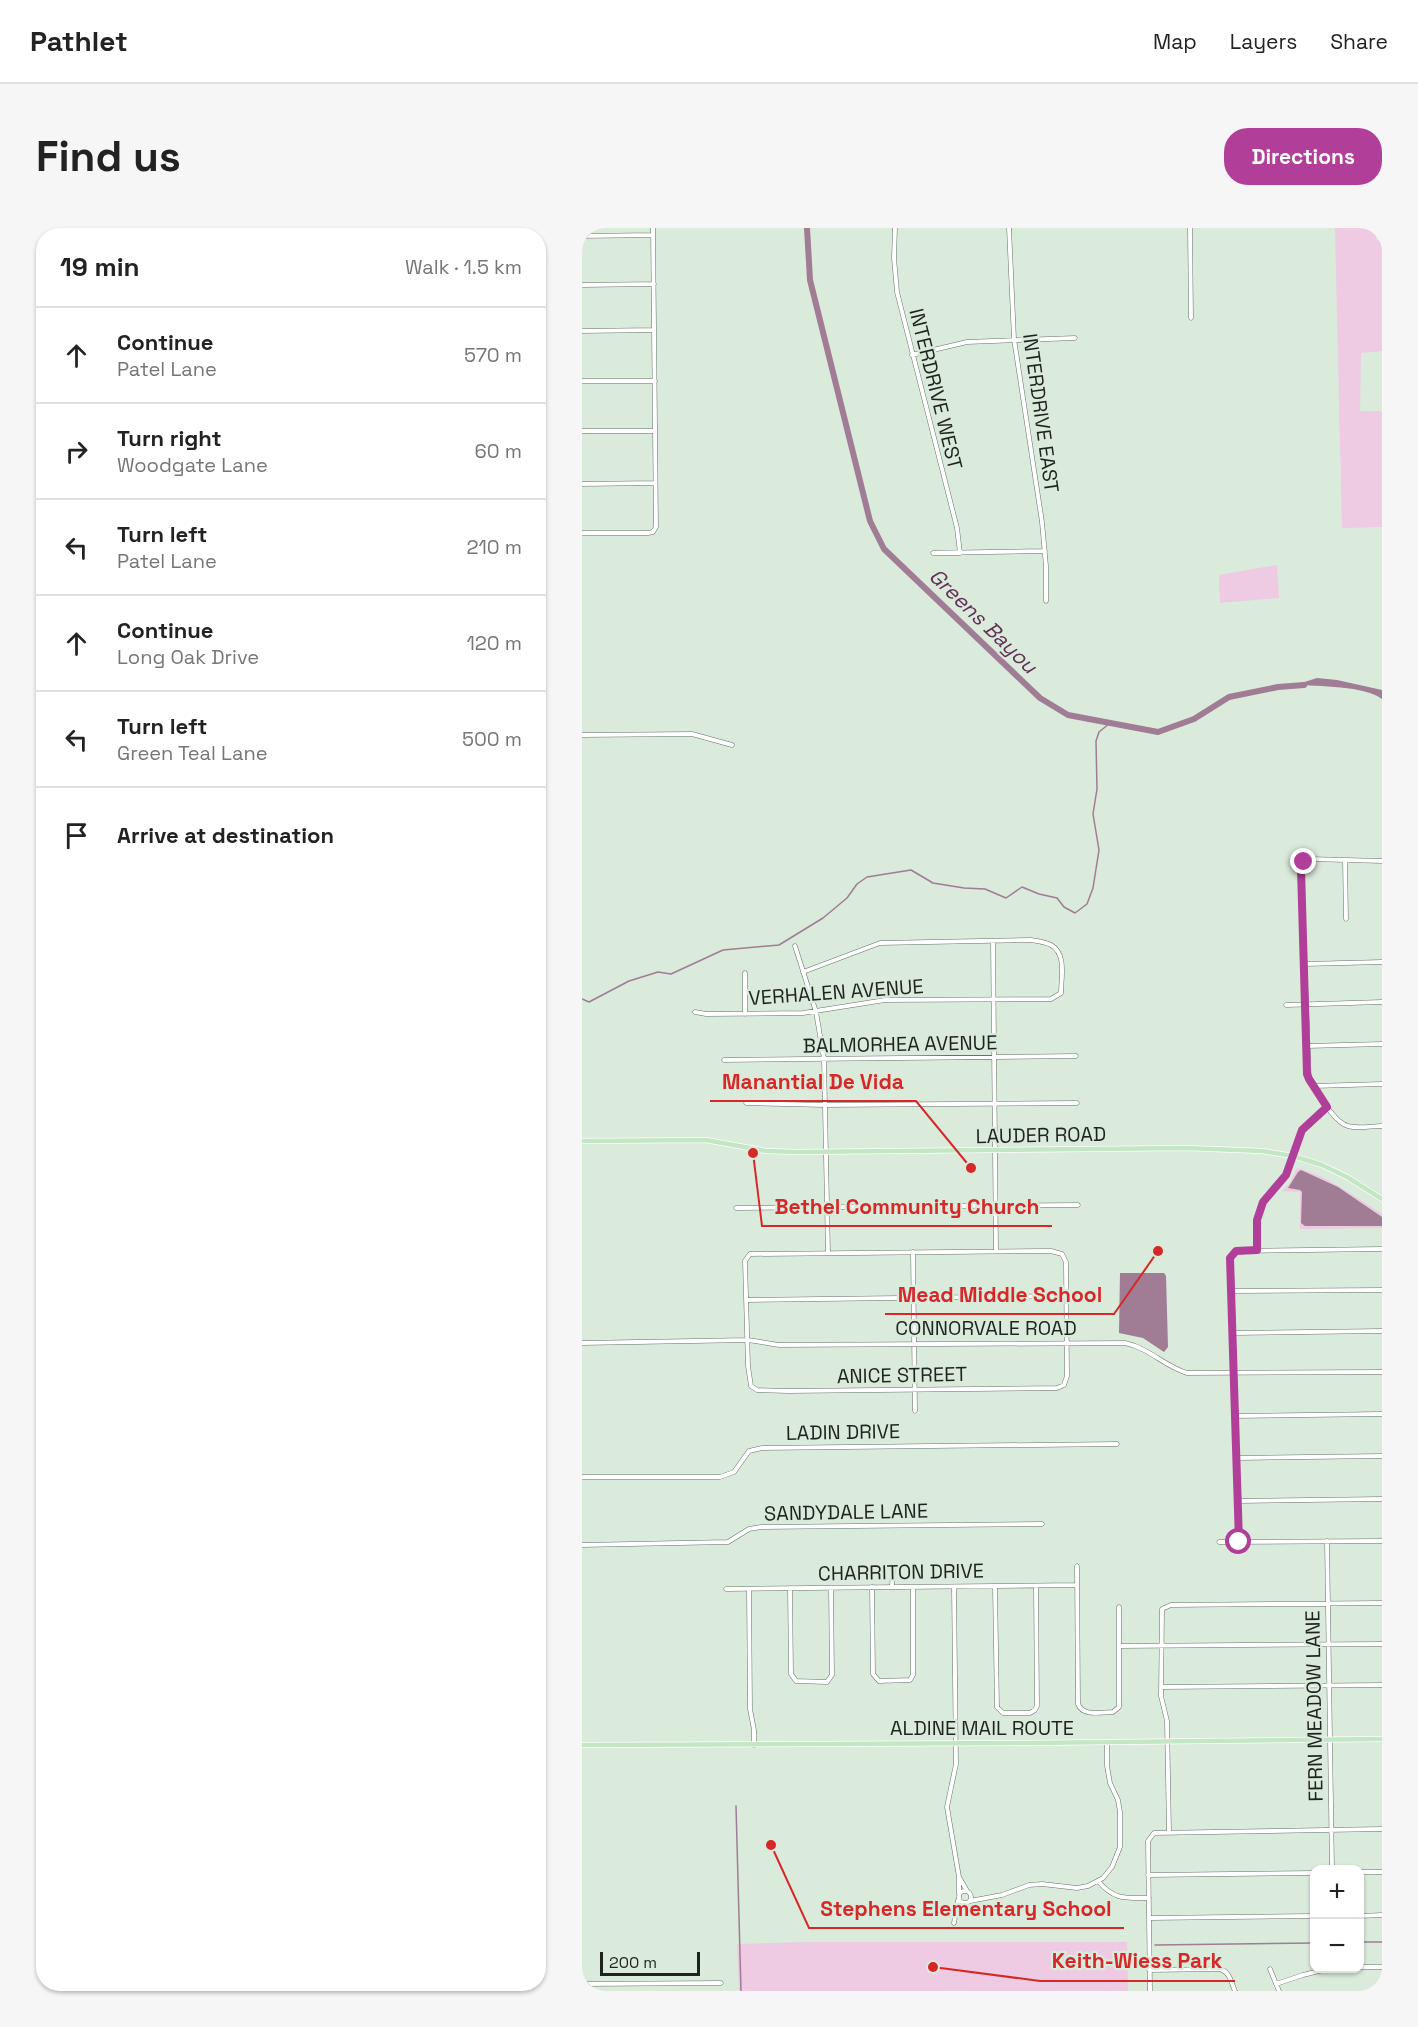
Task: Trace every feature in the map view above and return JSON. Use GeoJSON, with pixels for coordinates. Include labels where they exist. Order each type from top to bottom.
{"type":"FeatureCollection","features":[{"type":"Feature","properties":{"kind":"main road","name":"LAUDER ROAD"},"geometry":{"type":"LineString","coordinates":[[582,1141],[706,1140],[766,1151],[825,1152],[1187,1148],[1262,1151],[1293,1156],[1337,1172],[1382,1199]]}},
{"type":"Feature","properties":{"kind":"main road","name":"ALDINE MAIL ROUTE"},"geometry":{"type":"LineString","coordinates":[[582,1745],[1107,1743],[1382,1739]]}},
{"type":"Feature","properties":{"kind":"street"},"geometry":{"type":"LineString","coordinates":[[607,228],[607,236]]}},
{"type":"Feature","properties":{"kind":"street"},"geometry":{"type":"LineString","coordinates":[[582,533],[648,533],[656,529],[653,228]]}},
{"type":"Feature","properties":{"kind":"street","name":"INTERDRIVE EAST"},"geometry":{"type":"LineString","coordinates":[[1009,228],[1014,339],[1045,551],[1046,601]]}},
{"type":"Feature","properties":{"kind":"street"},"geometry":{"type":"LineString","coordinates":[[1190,228],[1191,318]]}},
{"type":"Feature","properties":{"kind":"street","name":"INTERDRIVE WEST"},"geometry":{"type":"LineString","coordinates":[[894,229],[897,292],[957,528],[960,553]]}},
{"type":"Feature","properties":{"kind":"street"},"geometry":{"type":"LineString","coordinates":[[582,236],[653,235]]}},
{"type":"Feature","properties":{"kind":"street"},"geometry":{"type":"LineString","coordinates":[[582,285],[654,284]]}},
{"type":"Feature","properties":{"kind":"street"},"geometry":{"type":"LineString","coordinates":[[582,331],[654,330]]}},
{"type":"Feature","properties":{"kind":"street"},"geometry":{"type":"LineString","coordinates":[[912,355],[967,342],[1075,338]]}},
{"type":"Feature","properties":{"kind":"street"},"geometry":{"type":"LineString","coordinates":[[582,381],[655,381]]}},
{"type":"Feature","properties":{"kind":"street"},"geometry":{"type":"LineString","coordinates":[[582,431],[655,431]]}},
{"type":"Feature","properties":{"kind":"street"},"geometry":{"type":"LineString","coordinates":[[582,484],[655,483]]}},
{"type":"Feature","properties":{"kind":"street"},"geometry":{"type":"LineString","coordinates":[[933,553],[1045,551]]}},
{"type":"Feature","properties":{"kind":"street"},"geometry":{"type":"LineString","coordinates":[[582,735],[692,734],[732,745]]}},
{"type":"Feature","properties":{"kind":"street"},"geometry":{"type":"LineString","coordinates":[[1382,861],[1310,859],[1304,862],[1301,869],[1307,1074],[1327,1107],[1343,1123],[1351,1126],[1382,1126]]}},
{"type":"Feature","properties":{"kind":"street"},"geometry":{"type":"LineString","coordinates":[[1345,860],[1346,919]]}},
{"type":"Feature","properties":{"kind":"street","name":"VERHALEN AVENUE"},"geometry":{"type":"LineString","coordinates":[[694,1012],[745,1014],[816,1012],[885,1000],[1051,999],[1061,993],[1060,956],[1051,945],[1031,940],[993,941]]}},
{"type":"Feature","properties":{"kind":"street"},"geometry":{"type":"LineString","coordinates":[[803,972],[880,943],[993,941],[996,1251]]}},
{"type":"Feature","properties":{"kind":"street"},"geometry":{"type":"LineString","coordinates":[[795,946],[816,1012],[825,1059],[828,1253]]}},
{"type":"Feature","properties":{"kind":"street"},"geometry":{"type":"LineString","coordinates":[[1305,964],[1382,962]]}},
{"type":"Feature","properties":{"kind":"street"},"geometry":{"type":"LineString","coordinates":[[745,973],[745,1014]]}},
{"type":"Feature","properties":{"kind":"street"},"geometry":{"type":"LineString","coordinates":[[1286,1005],[1382,1002]]}},
{"type":"Feature","properties":{"kind":"street"},"geometry":{"type":"LineString","coordinates":[[1307,1046],[1382,1044]]}},
{"type":"Feature","properties":{"kind":"street","name":"BALMORHEA AVENUE"},"geometry":{"type":"LineString","coordinates":[[724,1060],[1077,1056]]}},
{"type":"Feature","properties":{"kind":"street"},"geometry":{"type":"LineString","coordinates":[[1314,1086],[1382,1084]]}},
{"type":"Feature","properties":{"kind":"street"},"geometry":{"type":"LineString","coordinates":[[746,1103],[825,1105],[1077,1103]]}},
{"type":"Feature","properties":{"kind":"street"},"geometry":{"type":"LineString","coordinates":[[1257,1250],[1257,1220],[1260,1208],[1269,1193],[1286,1175],[1302,1130],[1327,1107]]}},
{"type":"Feature","properties":{"kind":"street"},"geometry":{"type":"LineString","coordinates":[[736,1208],[1078,1205]]}},
{"type":"Feature","properties":{"kind":"street"},"geometry":{"type":"LineString","coordinates":[[1239,1542],[1230,1258],[1233,1253],[1239,1251],[1257,1250],[1382,1250]]}},
{"type":"Feature","properties":{"kind":"street"},"geometry":{"type":"LineString","coordinates":[[748,1340],[745,1261],[747,1256],[753,1254],[1051,1251],[1062,1254],[1066,1262],[1066,1342]]}},
{"type":"Feature","properties":{"kind":"street"},"geometry":{"type":"LineString","coordinates":[[913,1252],[915,1411]]}},
{"type":"Feature","properties":{"kind":"street"},"geometry":{"type":"LineString","coordinates":[[1232,1292],[1382,1290]]}},
{"type":"Feature","properties":{"kind":"street"},"geometry":{"type":"LineString","coordinates":[[746,1300],[1066,1296]]}},
{"type":"Feature","properties":{"kind":"street"},"geometry":{"type":"LineString","coordinates":[[1233,1333],[1382,1331]]}},
{"type":"Feature","properties":{"kind":"street","name":"CONNORVALE ROAD"},"geometry":{"type":"LineString","coordinates":[[582,1344],[748,1340],[779,1345],[1125,1342],[1147,1350],[1176,1370],[1187,1373],[1382,1372]]}},
{"type":"Feature","properties":{"kind":"street","name":"ANICE STREET"},"geometry":{"type":"LineString","coordinates":[[748,1340],[748,1378],[751,1386],[757,1390],[1057,1388],[1063,1386],[1066,1376],[1066,1342]]}},
{"type":"Feature","properties":{"kind":"street"},"geometry":{"type":"LineString","coordinates":[[1235,1416],[1382,1414]]}},
{"type":"Feature","properties":{"kind":"street","name":"LADIN DRIVE"},"geometry":{"type":"LineString","coordinates":[[582,1476],[720,1477],[734,1472],[748,1451],[762,1448],[1117,1444]]}},
{"type":"Feature","properties":{"kind":"street"},"geometry":{"type":"LineString","coordinates":[[1237,1458],[1382,1456]]}},
{"type":"Feature","properties":{"kind":"street"},"geometry":{"type":"LineString","coordinates":[[1238,1501],[1382,1499]]}},
{"type":"Feature","properties":{"kind":"street","name":"SANDYDALE LANE"},"geometry":{"type":"LineString","coordinates":[[582,1545],[728,1542],[748,1529],[761,1527],[1042,1524]]}},
{"type":"Feature","properties":{"kind":"street","name":"FERN MEADOW LANE"},"geometry":{"type":"LineString","coordinates":[[1327,1541],[1332,1865]]}},
{"type":"Feature","properties":{"kind":"street"},"geometry":{"type":"LineString","coordinates":[[1219,1542],[1382,1541]]}},
{"type":"Feature","properties":{"kind":"street"},"geometry":{"type":"LineString","coordinates":[[1077,1566],[1078,1704],[1082,1711],[1113,1712],[1119,1707],[1119,1607]]}},
{"type":"Feature","properties":{"kind":"street"},"geometry":{"type":"LineString","coordinates":[[892,1587],[893,1568]]}},
{"type":"Feature","properties":{"kind":"street","name":"CHARRITON DRIVE"},"geometry":{"type":"LineString","coordinates":[[726,1589],[1077,1585]]}},
{"type":"Feature","properties":{"kind":"street"},"geometry":{"type":"LineString","coordinates":[[995,1586],[997,1707],[1001,1712],[1032,1713],[1037,1706],[1036,1586]]}},
{"type":"Feature","properties":{"kind":"street"},"geometry":{"type":"LineString","coordinates":[[872,1587],[873,1674],[879,1681],[896,1681],[910,1680],[913,1675],[913,1587]]}},
{"type":"Feature","properties":{"kind":"street"},"geometry":{"type":"LineString","coordinates":[[954,1587],[956,1764],[947,1807],[959,1877],[959,1894],[954,1923]]}},
{"type":"Feature","properties":{"kind":"street"},"geometry":{"type":"LineString","coordinates":[[790,1588],[791,1674],[796,1680],[827,1682],[832,1675],[831,1588]]}},
{"type":"Feature","properties":{"kind":"street"},"geometry":{"type":"LineString","coordinates":[[748,1589],[750,1708],[754,1745]]}},
{"type":"Feature","properties":{"kind":"street"},"geometry":{"type":"LineString","coordinates":[[1169,1832],[1167,1721],[1161,1687],[1161,1611],[1164,1607],[1171,1605],[1382,1603]]}},
{"type":"Feature","properties":{"kind":"street"},"geometry":{"type":"LineString","coordinates":[[1119,1646],[1382,1644]]}},
{"type":"Feature","properties":{"kind":"street"},"geometry":{"type":"LineString","coordinates":[[1161,1687],[1382,1685]]}},
{"type":"Feature","properties":{"kind":"street"},"geometry":{"type":"LineString","coordinates":[[956,1916],[967,1903],[1002,1895],[1029,1885],[1042,1884],[1077,1888],[1103,1878],[1112,1867],[1120,1847],[1120,1812],[1118,1800],[1110,1783],[1107,1743]]}},
{"type":"Feature","properties":{"kind":"street"},"geometry":{"type":"LineString","coordinates":[[1150,1991],[1148,1875],[1149,1841],[1154,1833],[1382,1829]]}},
{"type":"Feature","properties":{"kind":"street"},"geometry":{"type":"LineString","coordinates":[[1364,1872],[1382,1872]]}},
{"type":"Feature","properties":{"kind":"street"},"geometry":{"type":"LineString","coordinates":[[1148,1875],[1310,1873]]}},
{"type":"Feature","properties":{"kind":"street"},"geometry":{"type":"LineString","coordinates":[[959,1877],[968,1893],[967,1903]]}},
{"type":"Feature","properties":{"kind":"street"},"geometry":{"type":"LineString","coordinates":[[1098,1881],[1112,1895],[1149,1898]]}},
{"type":"Feature","properties":{"kind":"street"},"geometry":{"type":"LineString","coordinates":[[959,1894],[968,1893],[984,1898]]}},
{"type":"Feature","properties":{"kind":"street"},"geometry":{"type":"LineString","coordinates":[[958,1900],[967,1903]]}},
{"type":"Feature","properties":{"kind":"street"},"geometry":{"type":"LineString","coordinates":[[1150,1918],[1310,1916]]}},
{"type":"Feature","properties":{"kind":"street"},"geometry":{"type":"LineString","coordinates":[[1364,1916],[1382,1916]]}},
{"type":"Feature","properties":{"kind":"street"},"geometry":{"type":"LineString","coordinates":[[1364,1967],[1382,1967]]}},
{"type":"Feature","properties":{"kind":"street"},"geometry":{"type":"LineString","coordinates":[[1149,1970],[1220,1969],[1229,1976],[1235,1991]]}},
{"type":"Feature","properties":{"kind":"street"},"geometry":{"type":"LineString","coordinates":[[1270,1969],[1279,1991]]}},
{"type":"Feature","properties":{"kind":"street"},"geometry":{"type":"LineString","coordinates":[[1276,1984],[1311,1973]]}},
{"type":"Feature","properties":{"kind":"street"},"geometry":{"type":"LineString","coordinates":[[582,1984],[721,1983]]}},
{"type":"Feature","properties":{"kind":"shaded area"},"geometry":{"type":"Polygon","coordinates":[[[1335,228],[1377,228],[1376,240],[1382,241],[1382,351],[1361,353],[1360,411],[1380,411],[1382,413],[1382,527],[1342,528],[1335,228]]]}},
{"type":"Feature","properties":{"kind":"shaded area"},"geometry":{"type":"Polygon","coordinates":[[[1277,565],[1279,598],[1220,603],[1219,575],[1277,565]]]}},
{"type":"Feature","properties":{"kind":"shaded area"},"geometry":{"type":"Polygon","coordinates":[[[1317,678],[1382,690],[1382,699],[1365,691],[1353,689],[1295,685],[1317,678]]]}},
{"type":"Feature","properties":{"kind":"shaded area"},"geometry":{"type":"Polygon","coordinates":[[[1297,1168],[1331,1182],[1382,1214],[1382,1228],[1300,1229],[1300,1192],[1282,1191],[1289,1184],[1297,1168]]]}},
{"type":"Feature","properties":{"kind":"shaded area"},"geometry":{"type":"Polygon","coordinates":[[[1301,1170],[1338,1187],[1382,1217],[1382,1226],[1305,1226],[1301,1223],[1302,1192],[1288,1188],[1301,1170]]]}},
{"type":"Feature","properties":{"kind":"shaded area"},"geometry":{"type":"Polygon","coordinates":[[[1120,1273],[1164,1273],[1166,1276],[1168,1347],[1164,1352],[1143,1338],[1119,1333],[1120,1273]]]}},
{"type":"Feature","properties":{"kind":"shaded area"},"geometry":{"type":"Polygon","coordinates":[[[1127,1942],[1128,1991],[739,1991],[737,1944],[1127,1942]]]}},
{"type":"Feature","properties":{"kind":"waterway","name":"Greens Bayou"},"geometry":{"type":"LineString","coordinates":[[807,228],[810,280],[870,521],[884,549],[1040,698],[1068,715],[1158,732],[1194,719],[1229,697],[1278,687],[1304,685]]}},
{"type":"Feature","properties":{"kind":"waterway"},"geometry":{"type":"LineString","coordinates":[[582,999],[589,1002],[629,981],[658,972],[671,974],[723,950],[779,945],[823,918],[867,877],[911,870],[933,883],[985,889],[1006,898],[1022,887],[1057,898],[1064,907],[1075,913],[1087,904],[1093,888],[1099,850],[1093,814],[1097,789],[1096,741],[1099,732],[1110,723]]}},
{"type":"Feature","properties":{"kind":"waterway"},"geometry":{"type":"LineString","coordinates":[[736,1806],[741,1991]]}},
{"type":"Feature","properties":{"kind":"waterway"},"geometry":{"type":"LineString","coordinates":[[1364,1942],[1382,1942]]}},
{"type":"Feature","properties":{"kind":"waterway"},"geometry":{"type":"LineString","coordinates":[[1155,1945],[1310,1943]]}},
{"type":"Feature","properties":{"kind":"place","name":"Bethel Community Church"},"geometry":{"type":"Point","coordinates":[753,1153]}},
{"type":"Feature","properties":{"kind":"place","name":"Manantial De Vida"},"geometry":{"type":"Point","coordinates":[971,1168]}},
{"type":"Feature","properties":{"kind":"place","name":"Mead Middle School"},"geometry":{"type":"Point","coordinates":[1158,1251]}},
{"type":"Feature","properties":{"kind":"place","name":"Stephens Elementary School"},"geometry":{"type":"Point","coordinates":[771,1845]}},
{"type":"Feature","properties":{"kind":"place","name":"Keith-Wiess Park"},"geometry":{"type":"Point","coordinates":[933,1967]}},
{"type":"Feature","properties":{"kind":"route"},"geometry":{"type":"LineString","coordinates":[[1239,1542],[1230,1258],[1236,1251],[1257,1250],[1257,1220],[1260,1208],[1269,1193],[1286,1175],[1302,1130],[1327,1107],[1307,1074],[1301,869],[1304,862]]}}]}
